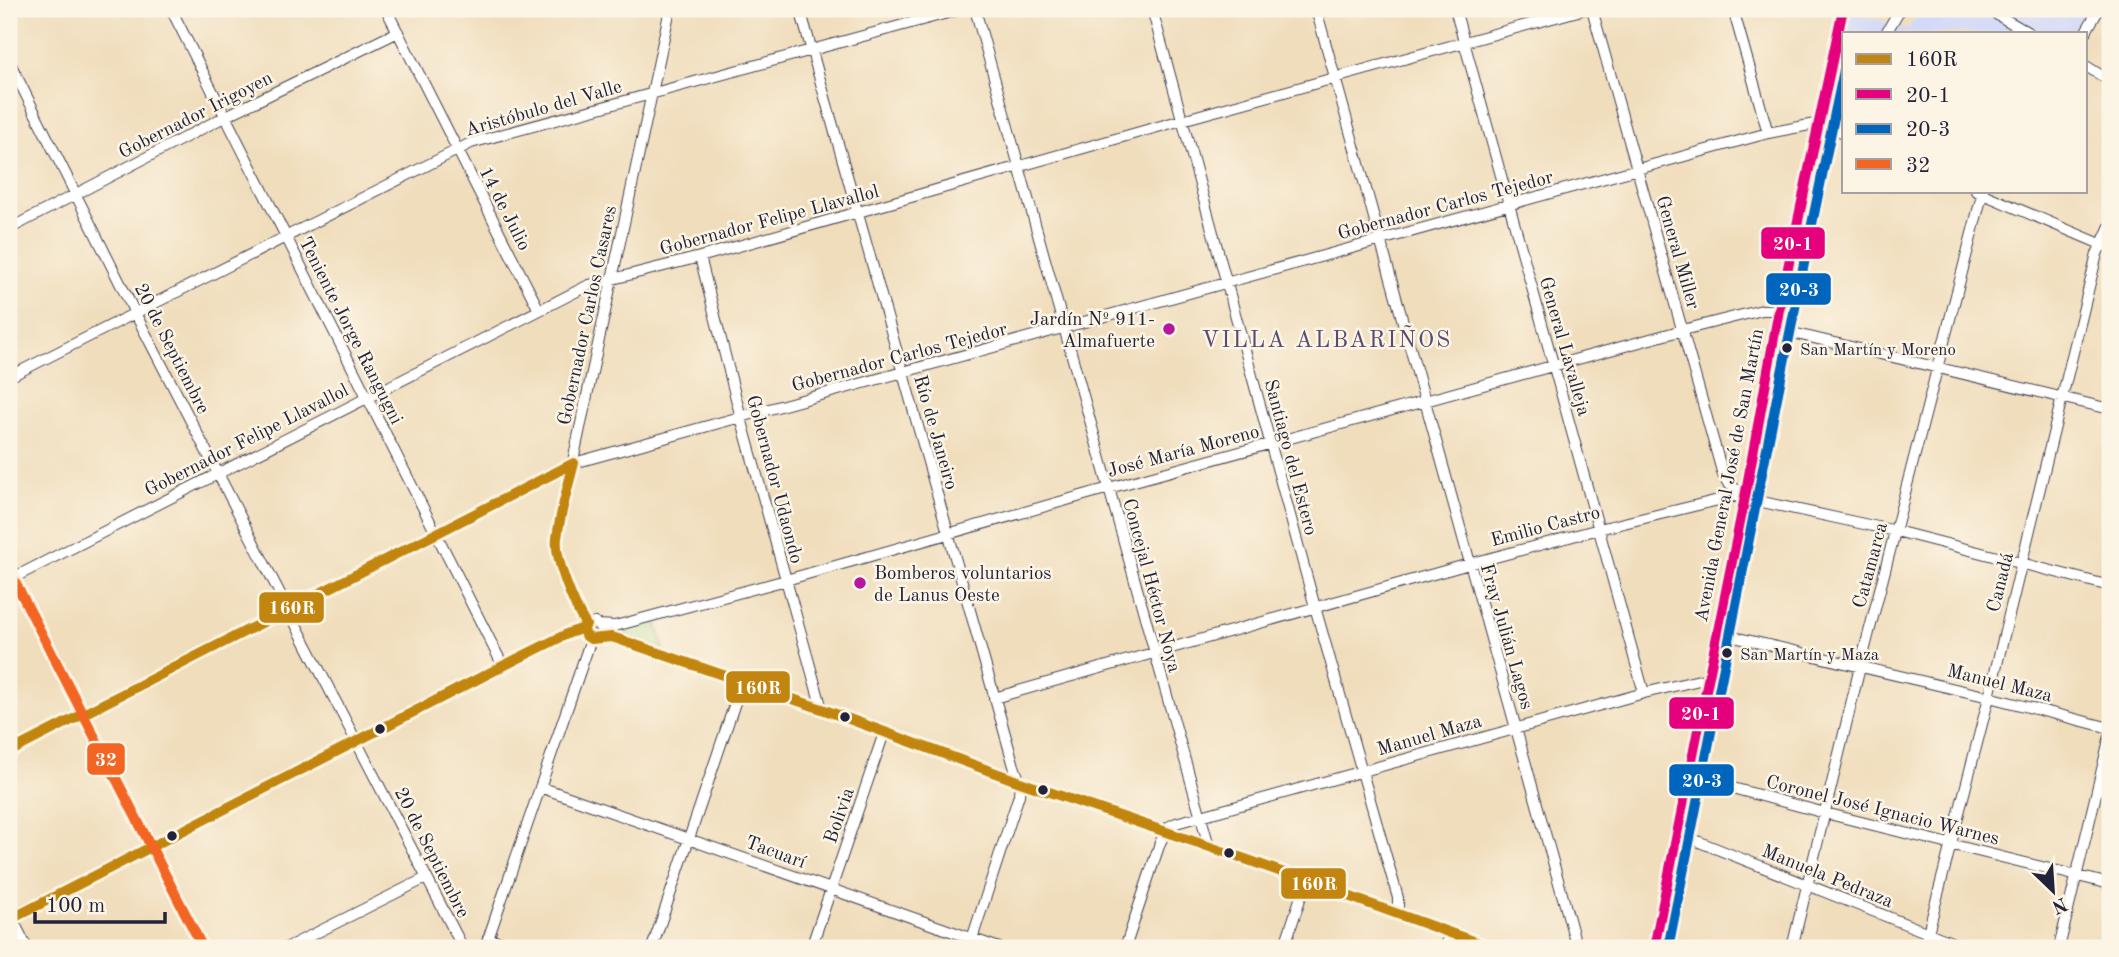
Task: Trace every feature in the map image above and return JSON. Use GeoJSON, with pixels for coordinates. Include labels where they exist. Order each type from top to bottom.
{"type":"FeatureCollection","features":[{"type":"Feature","properties":{"kind":"main road","name":"Avenida General José de San Martín"},"geometry":{"type":"LineString","coordinates":[[1654,948],[1745,498],[1779,310],[1843,9]]}},
{"type":"Feature","properties":{"kind":"street","name":"Teniente Jorge Rangugni"},"geometry":{"type":"LineString","coordinates":[[171,9],[503,666]]}},
{"type":"Feature","properties":{"kind":"street","name":"14 de Julio"},"geometry":{"type":"LineString","coordinates":[[386,9],[539,310]]}},
{"type":"Feature","properties":{"kind":"street","name":"Gobernador Carlos Casares"},"geometry":{"type":"LineString","coordinates":[[585,627],[557,550],[556,540],[670,9]]}},
{"type":"Feature","properties":{"kind":"street","name":"Río de Janeiro"},"geometry":{"type":"LineString","coordinates":[[800,9],[901,373],[1020,782]]}},
{"type":"Feature","properties":{"kind":"street","name":"Aristóbulo del Valle"},"geometry":{"type":"LineString","coordinates":[[9,377],[471,143],[962,9]]}},
{"type":"Feature","properties":{"kind":"street","name":"Concejal Héctor Noya"},"geometry":{"type":"LineString","coordinates":[[975,9],[1209,846]]}},
{"type":"Feature","properties":{"kind":"street","name":"Santiago del Estero"},"geometry":{"type":"LineString","coordinates":[[1152,9],[1315,607],[1398,898],[1398,914]]}},
{"type":"Feature","properties":{"kind":"street","name":"Fray Julián Lagos"},"geometry":{"type":"LineString","coordinates":[[1316,9],[1577,948]]}},
{"type":"Feature","properties":{"kind":"street","name":"General Lavalleja"},"geometry":{"type":"LineString","coordinates":[[1455,9],[1644,693]]}},
{"type":"Feature","properties":{"kind":"street","name":"Gobernador Felipe Llavallol"},"geometry":{"type":"LineString","coordinates":[[10,576],[589,285],[700,257],[1585,9]]}},
{"type":"Feature","properties":{"kind":"street","name":"General Miller"},"geometry":{"type":"LineString","coordinates":[[1592,9],[1723,475],[1745,498]]}},
{"type":"Feature","properties":{"kind":"street"},"geometry":{"type":"LineString","coordinates":[[1733,9],[1768,133]]}},
{"type":"Feature","properties":{"kind":"street"},"geometry":{"type":"LineString","coordinates":[[1887,32],[1900,9]]}},
{"type":"Feature","properties":{"kind":"street"},"geometry":{"type":"LineString","coordinates":[[1987,9],[2027,32]]}},
{"type":"Feature","properties":{"kind":"street"},"geometry":{"type":"LineString","coordinates":[[2086,32],[2099,9]]}},
{"type":"Feature","properties":{"kind":"street","name":"Gobernador Irigoyen"},"geometry":{"type":"LineString","coordinates":[[9,229],[226,116],[398,32]]}},
{"type":"Feature","properties":{"kind":"street","name":"20 de Septiembre"},"geometry":{"type":"LineString","coordinates":[[9,61],[13,80],[76,194],[463,948]]}},
{"type":"Feature","properties":{"kind":"street"},"geometry":{"type":"LineString","coordinates":[[2088,67],[2110,81]]}},
{"type":"Feature","properties":{"kind":"street"},"geometry":{"type":"LineString","coordinates":[[1820,122],[1831,115],[1842,102]]}},
{"type":"Feature","properties":{"kind":"street","name":"Gobernador Carlos Tejedor"},"geometry":{"type":"LineString","coordinates":[[9,752],[574,463],[1768,133],[1820,122]]}},
{"type":"Feature","properties":{"kind":"street"},"geometry":{"type":"LineString","coordinates":[[1820,122],[1842,132]]}},
{"type":"Feature","properties":{"kind":"street"},"geometry":{"type":"LineString","coordinates":[[1980,192],[2105,246]]}},
{"type":"Feature","properties":{"kind":"street","name":"Catamarca"},"geometry":{"type":"LineString","coordinates":[[1792,948],[1980,192]]}},
{"type":"Feature","properties":{"kind":"street","name":"Canadá"},"geometry":{"type":"LineString","coordinates":[[1924,948],[2063,397],[2110,226]]}},
{"type":"Feature","properties":{"kind":"street","name":"Gobernador Udaondo"},"geometry":{"type":"LineString","coordinates":[[700,257],[741,418],[822,709]]}},
{"type":"Feature","properties":{"kind":"street","name":"José María Moreno"},"geometry":{"type":"LineString","coordinates":[[585,627],[592,623],[596,632],[1683,330],[1762,310],[1779,310]]}},
{"type":"Feature","properties":{"kind":"street"},"geometry":{"type":"LineString","coordinates":[[1776,328],[2110,409]]}},
{"type":"Feature","properties":{"kind":"street","name":"Emilio Castro"},"geometry":{"type":"LineString","coordinates":[[994,698],[1469,564],[1735,496],[1896,531],[2110,586]]}},
{"type":"Feature","properties":{"kind":"street"},"geometry":{"type":"LineString","coordinates":[[10,576],[203,948]]}},
{"type":"Feature","properties":{"kind":"street"},"geometry":{"type":"LineString","coordinates":[[27,948],[10,917],[152,848],[503,666],[585,627]]}},
{"type":"Feature","properties":{"kind":"street"},"geometry":{"type":"LineString","coordinates":[[516,948],[486,943],[596,632],[822,709],[1020,782],[1045,788],[1492,948]]}},
{"type":"Feature","properties":{"kind":"street","name":"Manuel Maza"},"geometry":{"type":"LineString","coordinates":[[1717,633],[1989,697],[2110,729]]}},
{"type":"Feature","properties":{"kind":"street","name":"Manuel Maza"},"geometry":{"type":"LineString","coordinates":[[1164,832],[1176,823],[1644,693],[1708,678]]}},
{"type":"Feature","properties":{"kind":"street"},"geometry":{"type":"LineString","coordinates":[[652,948],[742,682]]}},
{"type":"Feature","properties":{"kind":"street","name":"Bolivia"},"geometry":{"type":"LineString","coordinates":[[811,948],[884,733]]}},
{"type":"Feature","properties":{"kind":"street"},"geometry":{"type":"LineString","coordinates":[[2059,948],[2110,736]]}},
{"type":"Feature","properties":{"kind":"street","name":"Coronel José Ignacio Warnes"},"geometry":{"type":"LineString","coordinates":[[1688,776],[2110,884]]}},
{"type":"Feature","properties":{"kind":"street"},"geometry":{"type":"LineString","coordinates":[[970,944],[1020,782]]}},
{"type":"Feature","properties":{"kind":"street","name":"Tacuarí"},"geometry":{"type":"LineString","coordinates":[[540,786],[690,838],[970,944],[999,948]]}},
{"type":"Feature","properties":{"kind":"street"},"geometry":{"type":"LineString","coordinates":[[1125,948],[1164,832]]}},
{"type":"Feature","properties":{"kind":"street","name":"Manuela Pedraza"},"geometry":{"type":"LineString","coordinates":[[1676,833],[1966,948]]}},
{"type":"Feature","properties":{"kind":"street"},"geometry":{"type":"LineString","coordinates":[[286,948],[426,878]]}},
{"type":"Feature","properties":{"kind":"street"},"geometry":{"type":"LineString","coordinates":[[1284,948],[1306,881]]}},
{"type":"Feature","properties":{"kind":"street"},"geometry":{"type":"LineString","coordinates":[[1444,948],[1450,933]]}},
{"type":"Feature","properties":{"kind":"shaded area"},"geometry":{"type":"Polygon","coordinates":[[[1921,9],[2087,9],[2072,32],[1844,32],[1848,11],[1908,29],[1921,9]]]}},
{"type":"Feature","properties":{"kind":"shaded area"},"geometry":{"type":"Polygon","coordinates":[[[1842,41],[1842,128],[1826,122],[1842,41]]]}},
{"type":"Feature","properties":{"kind":"green space"},"geometry":{"type":"Polygon","coordinates":[[[655,617],[664,650],[626,636],[623,631],[626,626],[655,617]]]}},
{"type":"Feature","properties":{"kind":"transit line","name":"20-1"},"geometry":{"type":"LineString","coordinates":[[1654,948],[1745,497],[1779,310],[1843,9]]}},
{"type":"Feature","properties":{"kind":"transit line","name":"20-3"},"geometry":{"type":"LineString","coordinates":[[1668,948],[1842,80]]}},
{"type":"Feature","properties":{"kind":"transit line","name":"160R"},"geometry":{"type":"LineString","coordinates":[[574,463],[560,519],[557,547],[566,582],[586,625]]}},
{"type":"Feature","properties":{"kind":"transit line","name":"160R"},"geometry":{"type":"LineString","coordinates":[[9,752],[574,463]]}},
{"type":"Feature","properties":{"kind":"transit line","name":"32"},"geometry":{"type":"LineString","coordinates":[[9,570],[203,948]]}},
{"type":"Feature","properties":{"kind":"transit line","name":"160R"},"geometry":{"type":"LineString","coordinates":[[584,628],[585,635],[591,639],[612,637],[822,709],[1020,782],[1492,948]]}},
{"type":"Feature","properties":{"kind":"transit line","name":"160R"},"geometry":{"type":"LineString","coordinates":[[9,920],[503,666],[584,628]]}},
{"type":"Feature","properties":{"kind":"place","name":"Jardín Nº 911- Almafuerte"},"geometry":{"type":"Point","coordinates":[1169,329]}},
{"type":"Feature","properties":{"kind":"place","name":"San Martín y Moreno"},"geometry":{"type":"Point","coordinates":[1787,348]}},
{"type":"Feature","properties":{"kind":"place","name":"Bomberos voluntarios de Lanus Oeste"},"geometry":{"type":"Point","coordinates":[860,583]}},
{"type":"Feature","properties":{"kind":"place","name":"San Martín y Maza"},"geometry":{"type":"Point","coordinates":[1727,653]}},
{"type":"Feature","properties":{"kind":"district","name":"VILLA ALBARIÑOS"},"geometry":{"type":"Point","coordinates":[1327,339]}}]}
